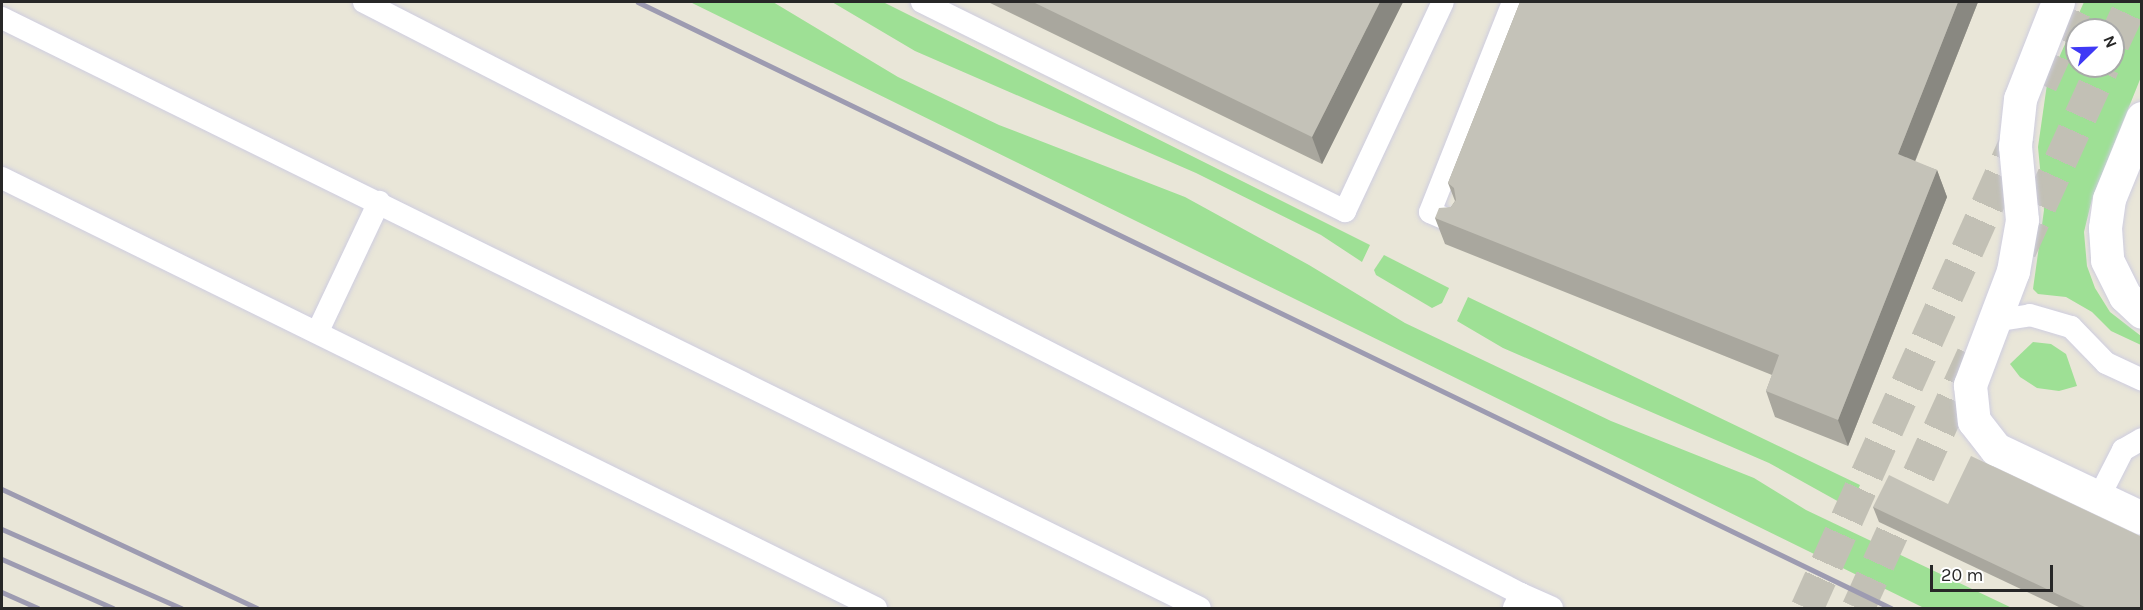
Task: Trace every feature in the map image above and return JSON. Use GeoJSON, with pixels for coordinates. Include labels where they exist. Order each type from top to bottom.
{"type":"FeatureCollection","features":[{"type":"Feature","properties":{"kind":"street"},"geometry":{"type":"LineString","coordinates":[[2058,2],[2020,99],[2015,146],[2022,220],[2013,271],[1970,385],[1974,422],[1996,449],[2142,518]]}},
{"type":"Feature","properties":{"kind":"street"},"geometry":{"type":"LineString","coordinates":[[2138,139],[2109,199],[2105,228],[2107,260],[2125,296],[2142,312]]}},
{"type":"Feature","properties":{"kind":"lane"},"geometry":{"type":"LineString","coordinates":[[364,2],[1517,601],[1552,609]]}},
{"type":"Feature","properties":{"kind":"lane"},"geometry":{"type":"LineString","coordinates":[[922,2],[1345,211],[1443,2]]}},
{"type":"Feature","properties":{"kind":"lane"},"geometry":{"type":"LineString","coordinates":[[1453,222],[1430,213],[1513,2]]}},
{"type":"Feature","properties":{"kind":"lane"},"geometry":{"type":"LineString","coordinates":[[2,18],[1200,609]]}},
{"type":"Feature","properties":{"kind":"lane"},"geometry":{"type":"LineString","coordinates":[[2,178],[318,331],[876,609]]}},
{"type":"Feature","properties":{"kind":"lane"},"geometry":{"type":"LineString","coordinates":[[318,331],[379,202]]}},
{"type":"Feature","properties":{"kind":"lane"},"geometry":{"type":"LineString","coordinates":[[1994,321],[2030,315],[2071,327],[2106,363],[2142,380]]}},
{"type":"Feature","properties":{"kind":"lane"},"geometry":{"type":"LineString","coordinates":[[2099,497],[2123,450],[2142,439]]}},
{"type":"Feature","properties":{"kind":"green space"},"geometry":{"type":"Polygon","coordinates":[[[690,2],[773,2],[898,77],[999,125],[1185,197],[1309,265],[1405,323],[1611,421],[1754,478],[1806,510],[2012,608],[1924,608],[690,2]]]}},
{"type":"Feature","properties":{"kind":"green space"},"geometry":{"type":"Polygon","coordinates":[[[832,2],[883,2],[1370,245],[1362,262],[1321,235],[1196,173],[915,51],[832,2]]]}},
{"type":"Feature","properties":{"kind":"green space"},"geometry":{"type":"Polygon","coordinates":[[[2084,2],[2141,2],[2141,77],[2092,199],[2084,232],[2087,266],[2095,288],[2110,312],[2141,336],[2141,345],[2111,331],[2092,312],[2066,297],[2038,294],[2033,289],[2044,210],[2038,147],[2047,84],[2065,44],[2065,78],[2125,78],[2125,18],[2077,18],[2084,2]]]}},
{"type":"Feature","properties":{"kind":"green space"},"geometry":{"type":"Polygon","coordinates":[[[1384,255],[1449,288],[1442,303],[1432,308],[1376,275],[1374,270],[1384,255]]]}},
{"type":"Feature","properties":{"kind":"green space"},"geometry":{"type":"Polygon","coordinates":[[[1468,297],[1860,485],[1850,508],[1769,463],[1503,348],[1457,321],[1468,297]]]}},
{"type":"Feature","properties":{"kind":"green space"},"geometry":{"type":"Polygon","coordinates":[[[2033,342],[2051,344],[2066,354],[2077,386],[2059,391],[2037,388],[2020,377],[2010,364],[2033,342]]]}},
{"type":"Feature","properties":{"kind":"building"},"geometry":{"type":"Polygon","coordinates":[[[1033,2],[1380,2],[1312,137],[1033,2]]]}},
{"type":"Feature","properties":{"kind":"building"},"geometry":{"type":"Polygon","coordinates":[[[1520,2],[1958,2],[1898,154],[1937,170],[1838,420],[1766,391],[1779,355],[1435,218],[1439,208],[1451,207],[1456,200],[1454,188],[1448,183],[1520,2]]]}},
{"type":"Feature","properties":{"kind":"building"},"geometry":{"type":"Polygon","coordinates":[[[1971,456],[2142,537],[2142,609],[2089,609],[1873,507],[1889,475],[1948,504],[1971,456]]]}},
{"type":"Feature","properties":{"kind":"tunnel"},"geometry":{"type":"LineString","coordinates":[[2041,84],[2078,2]]}},
{"type":"Feature","properties":{"kind":"tunnel"},"geometry":{"type":"LineString","coordinates":[[2125,18],[2132,2]]}},
{"type":"Feature","properties":{"kind":"tunnel"},"geometry":{"type":"LineString","coordinates":[[2020,250],[2098,78]]}},
{"type":"Feature","properties":{"kind":"tunnel"},"geometry":{"type":"LineString","coordinates":[[1807,608],[2019,134]]}},
{"type":"Feature","properties":{"kind":"tunnel"},"geometry":{"type":"LineString","coordinates":[[1858,608],[1973,355]]}},
{"type":"Feature","properties":{"kind":"railway"},"geometry":{"type":"LineString","coordinates":[[638,2],[1891,608]]}},
{"type":"Feature","properties":{"kind":"railway"},"geometry":{"type":"LineString","coordinates":[[2,489],[257,608]]}},
{"type":"Feature","properties":{"kind":"railway"},"geometry":{"type":"LineString","coordinates":[[2,529],[181,608]]}},
{"type":"Feature","properties":{"kind":"railway"},"geometry":{"type":"LineString","coordinates":[[2,559],[113,608]]}},
{"type":"Feature","properties":{"kind":"railway"},"geometry":{"type":"LineString","coordinates":[[2,592],[38,608]]}}]}
